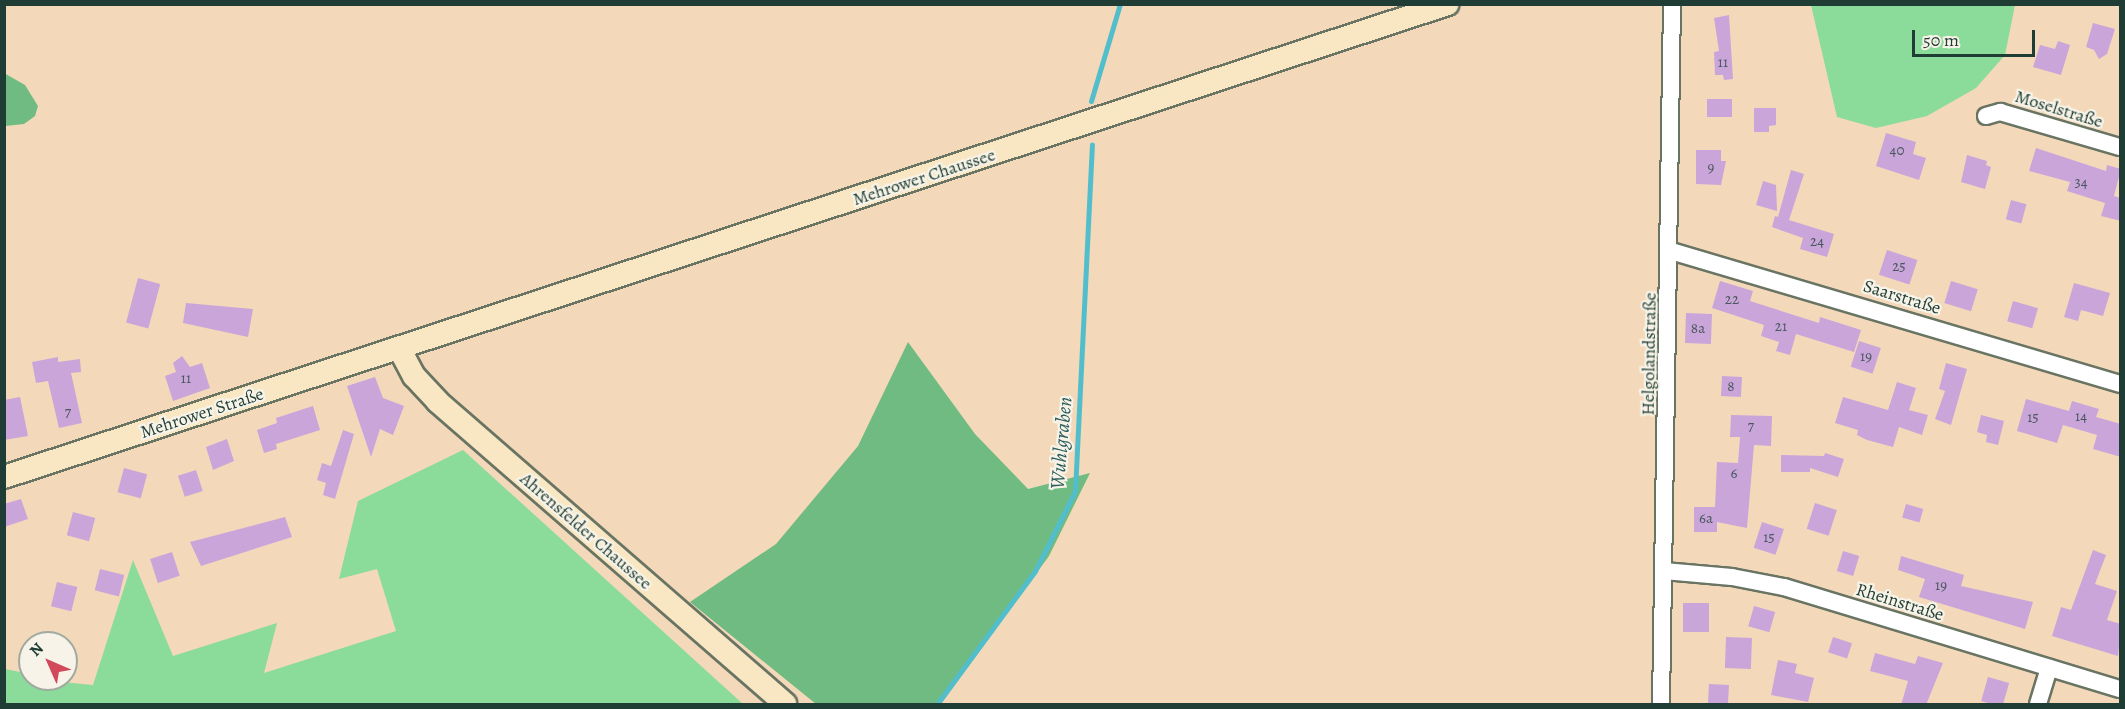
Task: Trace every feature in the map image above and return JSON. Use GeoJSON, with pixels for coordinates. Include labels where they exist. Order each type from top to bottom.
{"type":"FeatureCollection","features":[{"type":"Feature","properties":{"kind":"main road","name":"Mehrower Chaussee"},"geometry":{"type":"LineString","coordinates":[[399,348],[1448,4]]}},
{"type":"Feature","properties":{"kind":"main road","name":"Mehrower Straße"},"geometry":{"type":"LineString","coordinates":[[4,477],[399,348]]}},
{"type":"Feature","properties":{"kind":"main road","name":"Ahrensfelder Chaussee"},"geometry":{"type":"LineString","coordinates":[[399,348],[414,376],[438,402],[785,705]]}},
{"type":"Feature","properties":{"kind":"street","name":"Helgolandstraße"},"geometry":{"type":"LineString","coordinates":[[1661,705],[1671,250],[1671,4]]}},
{"type":"Feature","properties":{"kind":"street","name":"Moselstraße"},"geometry":{"type":"LineString","coordinates":[[1986,116],[2000,112],[2121,147]]}},
{"type":"Feature","properties":{"kind":"street","name":"Saarstraße"},"geometry":{"type":"LineString","coordinates":[[1671,250],[2121,384]]}},
{"type":"Feature","properties":{"kind":"street","name":"Rheinstraße"},"geometry":{"type":"LineString","coordinates":[[1664,571],[1732,577],[1784,587],[2121,688]]}},
{"type":"Feature","properties":{"kind":"street"},"geometry":{"type":"LineString","coordinates":[[2038,705],[2049,668]]}},
{"type":"Feature","properties":{"kind":"green space"},"geometry":{"type":"Polygon","coordinates":[[[1811,4],[2015,5],[2005,55],[1976,88],[1927,116],[1876,128],[1837,117],[1811,4]]]}},
{"type":"Feature","properties":{"kind":"green space"},"geometry":{"type":"Polygon","coordinates":[[[4,73],[25,85],[38,106],[35,116],[24,124],[5,126],[4,73]]]}},
{"type":"Feature","properties":{"kind":"green space"},"geometry":{"type":"Polygon","coordinates":[[[908,342],[975,434],[1028,489],[1090,473],[1049,556],[941,704],[816,704],[690,602],[776,544],[858,446],[908,342]]]}},
{"type":"Feature","properties":{"kind":"green space"},"geometry":{"type":"Polygon","coordinates":[[[463,450],[743,704],[5,704],[5,669],[18,672],[18,691],[78,691],[78,684],[93,685],[133,560],[173,656],[277,623],[264,673],[396,631],[377,569],[339,579],[358,501],[463,450]]]}},
{"type":"Feature","properties":{"kind":"building"},"geometry":{"type":"Polygon","coordinates":[[[1729,15],[1733,79],[1724,80],[1723,75],[1715,75],[1714,52],[1719,51],[1714,18],[1729,15]]]}},
{"type":"Feature","properties":{"kind":"building"},"geometry":{"type":"Polygon","coordinates":[[[2093,23],[2115,29],[2107,54],[2099,59],[2094,50],[2086,47],[2093,23]]]}},
{"type":"Feature","properties":{"kind":"building"},"geometry":{"type":"Polygon","coordinates":[[[2058,41],[2070,45],[2061,75],[2033,67],[2040,45],[2055,49],[2058,41]]]}},
{"type":"Feature","properties":{"kind":"building"},"geometry":{"type":"Polygon","coordinates":[[[1707,99],[1732,99],[1732,117],[1707,117],[1707,99]]]}},
{"type":"Feature","properties":{"kind":"building"},"geometry":{"type":"Polygon","coordinates":[[[1754,108],[1776,108],[1776,125],[1769,126],[1769,132],[1754,132],[1754,108]]]}},
{"type":"Feature","properties":{"kind":"building"},"geometry":{"type":"Polygon","coordinates":[[[1886,133],[1916,142],[1913,154],[1926,158],[1919,180],[1876,166],[1886,133]]]}},
{"type":"Feature","properties":{"kind":"building"},"geometry":{"type":"Polygon","coordinates":[[[2036,148],[2106,171],[2107,165],[2121,169],[2114,196],[2121,198],[2121,221],[2101,216],[2105,203],[2067,191],[2070,182],[2029,171],[2036,148]]]}},
{"type":"Feature","properties":{"kind":"building"},"geometry":{"type":"Polygon","coordinates":[[[1696,150],[1721,150],[1721,161],[1726,161],[1721,185],[1696,184],[1696,150]]]}},
{"type":"Feature","properties":{"kind":"building"},"geometry":{"type":"Polygon","coordinates":[[[1967,155],[1987,161],[1986,165],[1991,167],[1985,189],[1961,182],[1967,155]]]}},
{"type":"Feature","properties":{"kind":"building"},"geometry":{"type":"Polygon","coordinates":[[[1791,170],[1804,174],[1789,220],[1834,234],[1827,257],[1800,249],[1803,238],[1772,227],[1775,216],[1778,217],[1791,170]]]}},
{"type":"Feature","properties":{"kind":"building"},"geometry":{"type":"Polygon","coordinates":[[[1763,181],[1776,185],[1777,211],[1756,205],[1763,181]]]}},
{"type":"Feature","properties":{"kind":"building"},"geometry":{"type":"Polygon","coordinates":[[[2011,200],[2026,204],[2021,223],[2006,219],[2011,200]]]}},
{"type":"Feature","properties":{"kind":"building"},"geometry":{"type":"Polygon","coordinates":[[[1887,250],[1917,260],[1909,285],[1879,275],[1887,250]]]}},
{"type":"Feature","properties":{"kind":"building"},"geometry":{"type":"Polygon","coordinates":[[[138,278],[160,284],[148,328],[126,322],[138,278]]]}},
{"type":"Feature","properties":{"kind":"building"},"geometry":{"type":"Polygon","coordinates":[[[1720,281],[1753,291],[1750,301],[1819,323],[1820,317],[1861,330],[1854,352],[1796,334],[1790,355],[1776,351],[1779,342],[1761,336],[1764,325],[1712,308],[1720,281]]]}},
{"type":"Feature","properties":{"kind":"building"},"geometry":{"type":"Polygon","coordinates":[[[1951,281],[1978,289],[1971,311],[1944,303],[1951,281]]]}},
{"type":"Feature","properties":{"kind":"building"},"geometry":{"type":"Polygon","coordinates":[[[2074,283],[2110,293],[2103,316],[2081,310],[2078,321],[2064,317],[2074,283]]]}},
{"type":"Feature","properties":{"kind":"building"},"geometry":{"type":"Polygon","coordinates":[[[2013,301],[2038,308],[2032,328],[2007,321],[2013,301]]]}},
{"type":"Feature","properties":{"kind":"building"},"geometry":{"type":"Polygon","coordinates":[[[186,303],[253,309],[248,337],[183,323],[186,303]]]}},
{"type":"Feature","properties":{"kind":"building"},"geometry":{"type":"Polygon","coordinates":[[[1686,313],[1712,314],[1711,344],[1685,343],[1686,313]]]}},
{"type":"Feature","properties":{"kind":"building"},"geometry":{"type":"Polygon","coordinates":[[[1859,341],[1881,348],[1873,374],[1851,367],[1859,341]]]}},
{"type":"Feature","properties":{"kind":"building"},"geometry":{"type":"Polygon","coordinates":[[[182,356],[190,367],[202,363],[210,388],[173,401],[165,376],[176,372],[173,363],[182,356]]]}},
{"type":"Feature","properties":{"kind":"building"},"geometry":{"type":"Polygon","coordinates":[[[58,357],[58,362],[80,359],[81,372],[71,373],[82,423],[59,428],[48,381],[36,383],[32,362],[58,357]]]}},
{"type":"Feature","properties":{"kind":"building"},"geometry":{"type":"Polygon","coordinates":[[[1946,363],[1967,369],[1951,425],[1935,419],[1945,391],[1939,389],[1946,363]]]}},
{"type":"Feature","properties":{"kind":"building"},"geometry":{"type":"Polygon","coordinates":[[[1722,376],[1742,377],[1741,397],[1721,396],[1722,376]]]}},
{"type":"Feature","properties":{"kind":"building"},"geometry":{"type":"Polygon","coordinates":[[[375,377],[383,398],[404,406],[393,435],[380,429],[371,457],[347,386],[375,377]]]}},
{"type":"Feature","properties":{"kind":"building"},"geometry":{"type":"Polygon","coordinates":[[[1897,382],[1916,388],[1909,410],[1928,415],[1922,435],[1899,427],[1893,447],[1867,440],[1857,435],[1858,430],[1835,423],[1843,397],[1888,410],[1897,382]]]}},
{"type":"Feature","properties":{"kind":"building"},"geometry":{"type":"Polygon","coordinates":[[[20,397],[28,436],[4,440],[4,400],[20,397]]]}},
{"type":"Feature","properties":{"kind":"building"},"geometry":{"type":"Polygon","coordinates":[[[2026,399],[2069,411],[2072,401],[2099,409],[2096,417],[2121,424],[2121,457],[2093,449],[2097,435],[2063,425],[2057,443],[2017,431],[2026,399]]]}},
{"type":"Feature","properties":{"kind":"building"},"geometry":{"type":"Polygon","coordinates":[[[313,406],[320,430],[276,444],[277,449],[264,453],[257,430],[277,423],[276,418],[313,406]]]}},
{"type":"Feature","properties":{"kind":"building"},"geometry":{"type":"Polygon","coordinates":[[[1731,415],[1772,416],[1771,446],[1754,445],[1747,528],[1717,522],[1717,532],[1694,532],[1694,507],[1715,507],[1717,462],[1738,463],[1740,437],[1730,437],[1731,415]]]}},
{"type":"Feature","properties":{"kind":"building"},"geometry":{"type":"Polygon","coordinates":[[[1981,415],[2004,421],[1998,445],[1986,442],[1987,435],[1977,432],[1981,415]]]}},
{"type":"Feature","properties":{"kind":"building"},"geometry":{"type":"Polygon","coordinates":[[[343,430],[354,434],[335,499],[323,495],[326,483],[317,480],[322,463],[331,466],[343,430]]]}},
{"type":"Feature","properties":{"kind":"building"},"geometry":{"type":"Polygon","coordinates":[[[227,439],[234,461],[213,470],[206,447],[227,439]]]}},
{"type":"Feature","properties":{"kind":"building"},"geometry":{"type":"Polygon","coordinates":[[[1825,453],[1844,459],[1838,477],[1810,468],[1810,472],[1781,472],[1781,455],[1824,456],[1825,453]]]}},
{"type":"Feature","properties":{"kind":"building"},"geometry":{"type":"Polygon","coordinates":[[[124,468],[147,474],[141,498],[118,492],[124,468]]]}},
{"type":"Feature","properties":{"kind":"building"},"geometry":{"type":"Polygon","coordinates":[[[196,470],[203,491],[185,497],[178,476],[196,470]]]}},
{"type":"Feature","properties":{"kind":"building"},"geometry":{"type":"Polygon","coordinates":[[[21,499],[28,519],[4,527],[4,504],[21,499]]]}},
{"type":"Feature","properties":{"kind":"building"},"geometry":{"type":"Polygon","coordinates":[[[1815,503],[1837,510],[1829,536],[1807,529],[1815,503]]]}},
{"type":"Feature","properties":{"kind":"building"},"geometry":{"type":"Polygon","coordinates":[[[1906,504],[1923,509],[1919,522],[1902,517],[1906,504]]]}},
{"type":"Feature","properties":{"kind":"building"},"geometry":{"type":"Polygon","coordinates":[[[73,512],[95,518],[89,541],[67,535],[73,512]]]}},
{"type":"Feature","properties":{"kind":"building"},"geometry":{"type":"Polygon","coordinates":[[[285,517],[292,537],[201,566],[190,542],[285,517]]]}},
{"type":"Feature","properties":{"kind":"building"},"geometry":{"type":"Polygon","coordinates":[[[1762,522],[1784,529],[1776,555],[1754,548],[1762,522]]]}},
{"type":"Feature","properties":{"kind":"building"},"geometry":{"type":"Polygon","coordinates":[[[2093,550],[2106,555],[2095,584],[2117,591],[2107,620],[2121,624],[2118,656],[2052,636],[2061,607],[2071,610],[2093,550]]]}},
{"type":"Feature","properties":{"kind":"building"},"geometry":{"type":"Polygon","coordinates":[[[1843,551],[1859,556],[1853,576],[1837,571],[1843,551]]]}},
{"type":"Feature","properties":{"kind":"building"},"geometry":{"type":"Polygon","coordinates":[[[172,552],[180,576],[158,583],[150,559],[172,552]]]}},
{"type":"Feature","properties":{"kind":"building"},"geometry":{"type":"Polygon","coordinates":[[[1901,556],[1964,575],[1961,586],[2033,602],[2025,629],[1919,597],[1925,579],[1898,570],[1901,556]]]}},
{"type":"Feature","properties":{"kind":"building"},"geometry":{"type":"Polygon","coordinates":[[[100,569],[124,575],[119,596],[95,590],[100,569]]]}},
{"type":"Feature","properties":{"kind":"building"},"geometry":{"type":"Polygon","coordinates":[[[57,582],[77,587],[71,611],[51,606],[57,582]]]}},
{"type":"Feature","properties":{"kind":"building"},"geometry":{"type":"Polygon","coordinates":[[[1683,603],[1709,603],[1709,632],[1683,632],[1683,603]]]}},
{"type":"Feature","properties":{"kind":"building"},"geometry":{"type":"Polygon","coordinates":[[[1754,606],[1775,612],[1769,632],[1748,626],[1754,606]]]}},
{"type":"Feature","properties":{"kind":"building"},"geometry":{"type":"Polygon","coordinates":[[[1726,637],[1752,638],[1751,669],[1725,668],[1726,637]]]}},
{"type":"Feature","properties":{"kind":"building"},"geometry":{"type":"Polygon","coordinates":[[[1833,637],[1852,643],[1847,658],[1828,652],[1833,637]]]}},
{"type":"Feature","properties":{"kind":"building"},"geometry":{"type":"Polygon","coordinates":[[[1875,653],[1915,664],[1918,656],[1943,663],[1926,705],[1901,705],[1908,681],[1870,671],[1875,653]]]}},
{"type":"Feature","properties":{"kind":"building"},"geometry":{"type":"Polygon","coordinates":[[[1778,660],[1797,664],[1795,673],[1814,678],[1808,702],[1771,695],[1778,660]]]}},
{"type":"Feature","properties":{"kind":"building"},"geometry":{"type":"Polygon","coordinates":[[[1988,677],[2009,683],[2003,704],[1981,701],[1988,677]]]}},
{"type":"Feature","properties":{"kind":"building"},"geometry":{"type":"Polygon","coordinates":[[[1709,684],[1729,685],[1728,704],[1708,704],[1709,684]]]}},
{"type":"Feature","properties":{"kind":"waterway","name":"Wuhlgraben"},"geometry":{"type":"LineString","coordinates":[[1091,101],[1120,4]]}},
{"type":"Feature","properties":{"kind":"waterway","name":"Wuhlgraben"},"geometry":{"type":"LineString","coordinates":[[937,704],[1035,571],[1075,491],[1092,144]]}}]}
